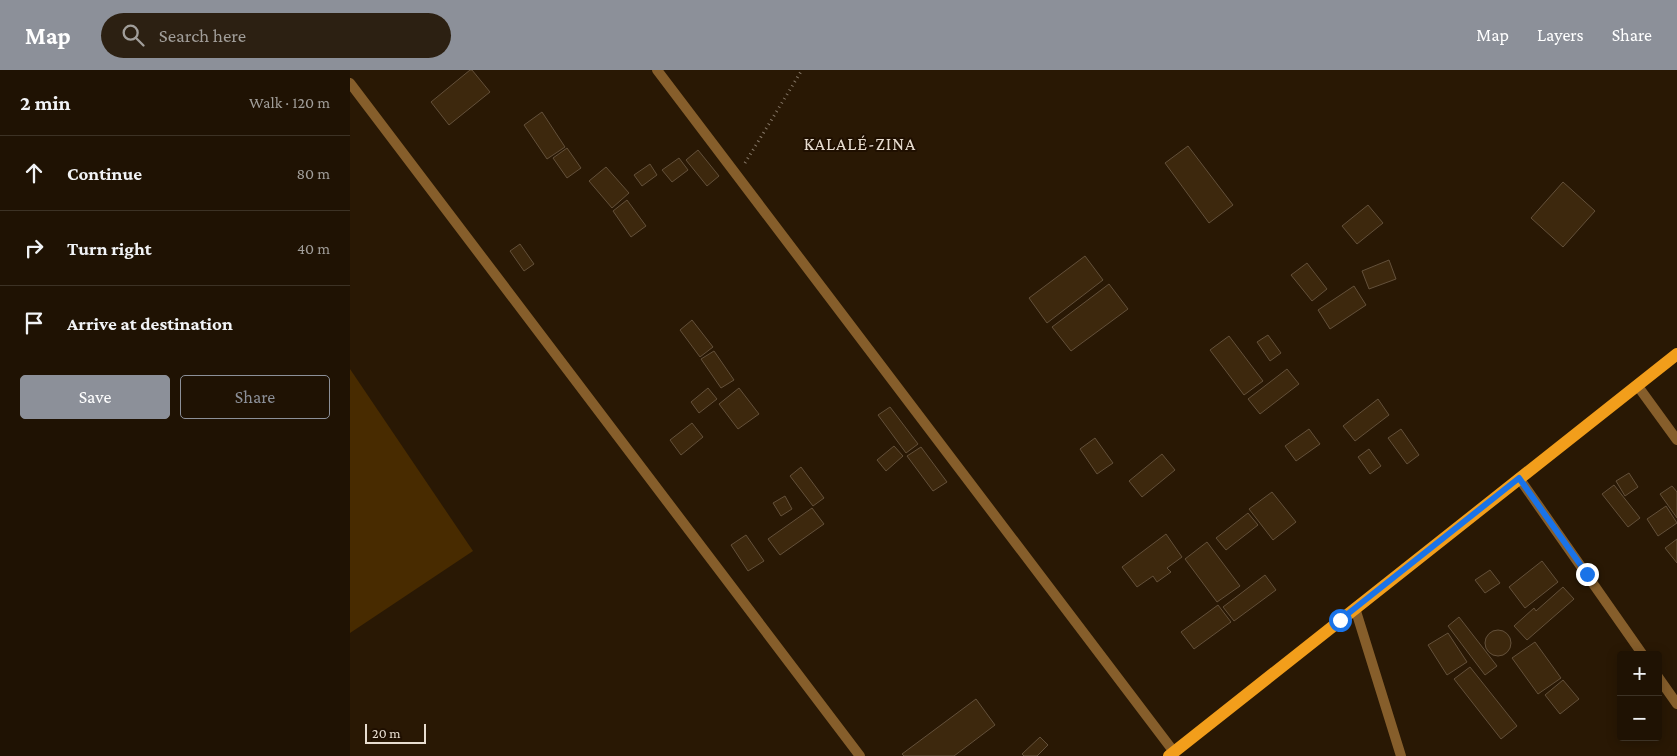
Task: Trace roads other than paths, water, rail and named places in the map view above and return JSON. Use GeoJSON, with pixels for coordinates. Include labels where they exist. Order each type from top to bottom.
{"type":"FeatureCollection","features":[{"type":"Feature","properties":{"kind":"main road"},"geometry":{"type":"LineString","coordinates":[[1171,754],[1677,354]]}},
{"type":"Feature","properties":{"kind":"street"},"geometry":{"type":"LineString","coordinates":[[656,70],[1171,754]]}},
{"type":"Feature","properties":{"kind":"street"},"geometry":{"type":"LineString","coordinates":[[350,83],[860,756]]}},
{"type":"Feature","properties":{"kind":"street"},"geometry":{"type":"LineString","coordinates":[[1637,386],[1677,440]]}},
{"type":"Feature","properties":{"kind":"street"},"geometry":{"type":"LineString","coordinates":[[1519,478],[1640,651]]}},
{"type":"Feature","properties":{"kind":"street"},"geometry":{"type":"LineString","coordinates":[[1355,608],[1401,756]]}},
{"type":"Feature","properties":{"kind":"street"},"geometry":{"type":"LineString","coordinates":[[1662,683],[1677,704]]}},
{"type":"Feature","properties":{"kind":"district","name":"KALALÉ-ZINA"},"geometry":{"type":"Point","coordinates":[860,144]}}]}
